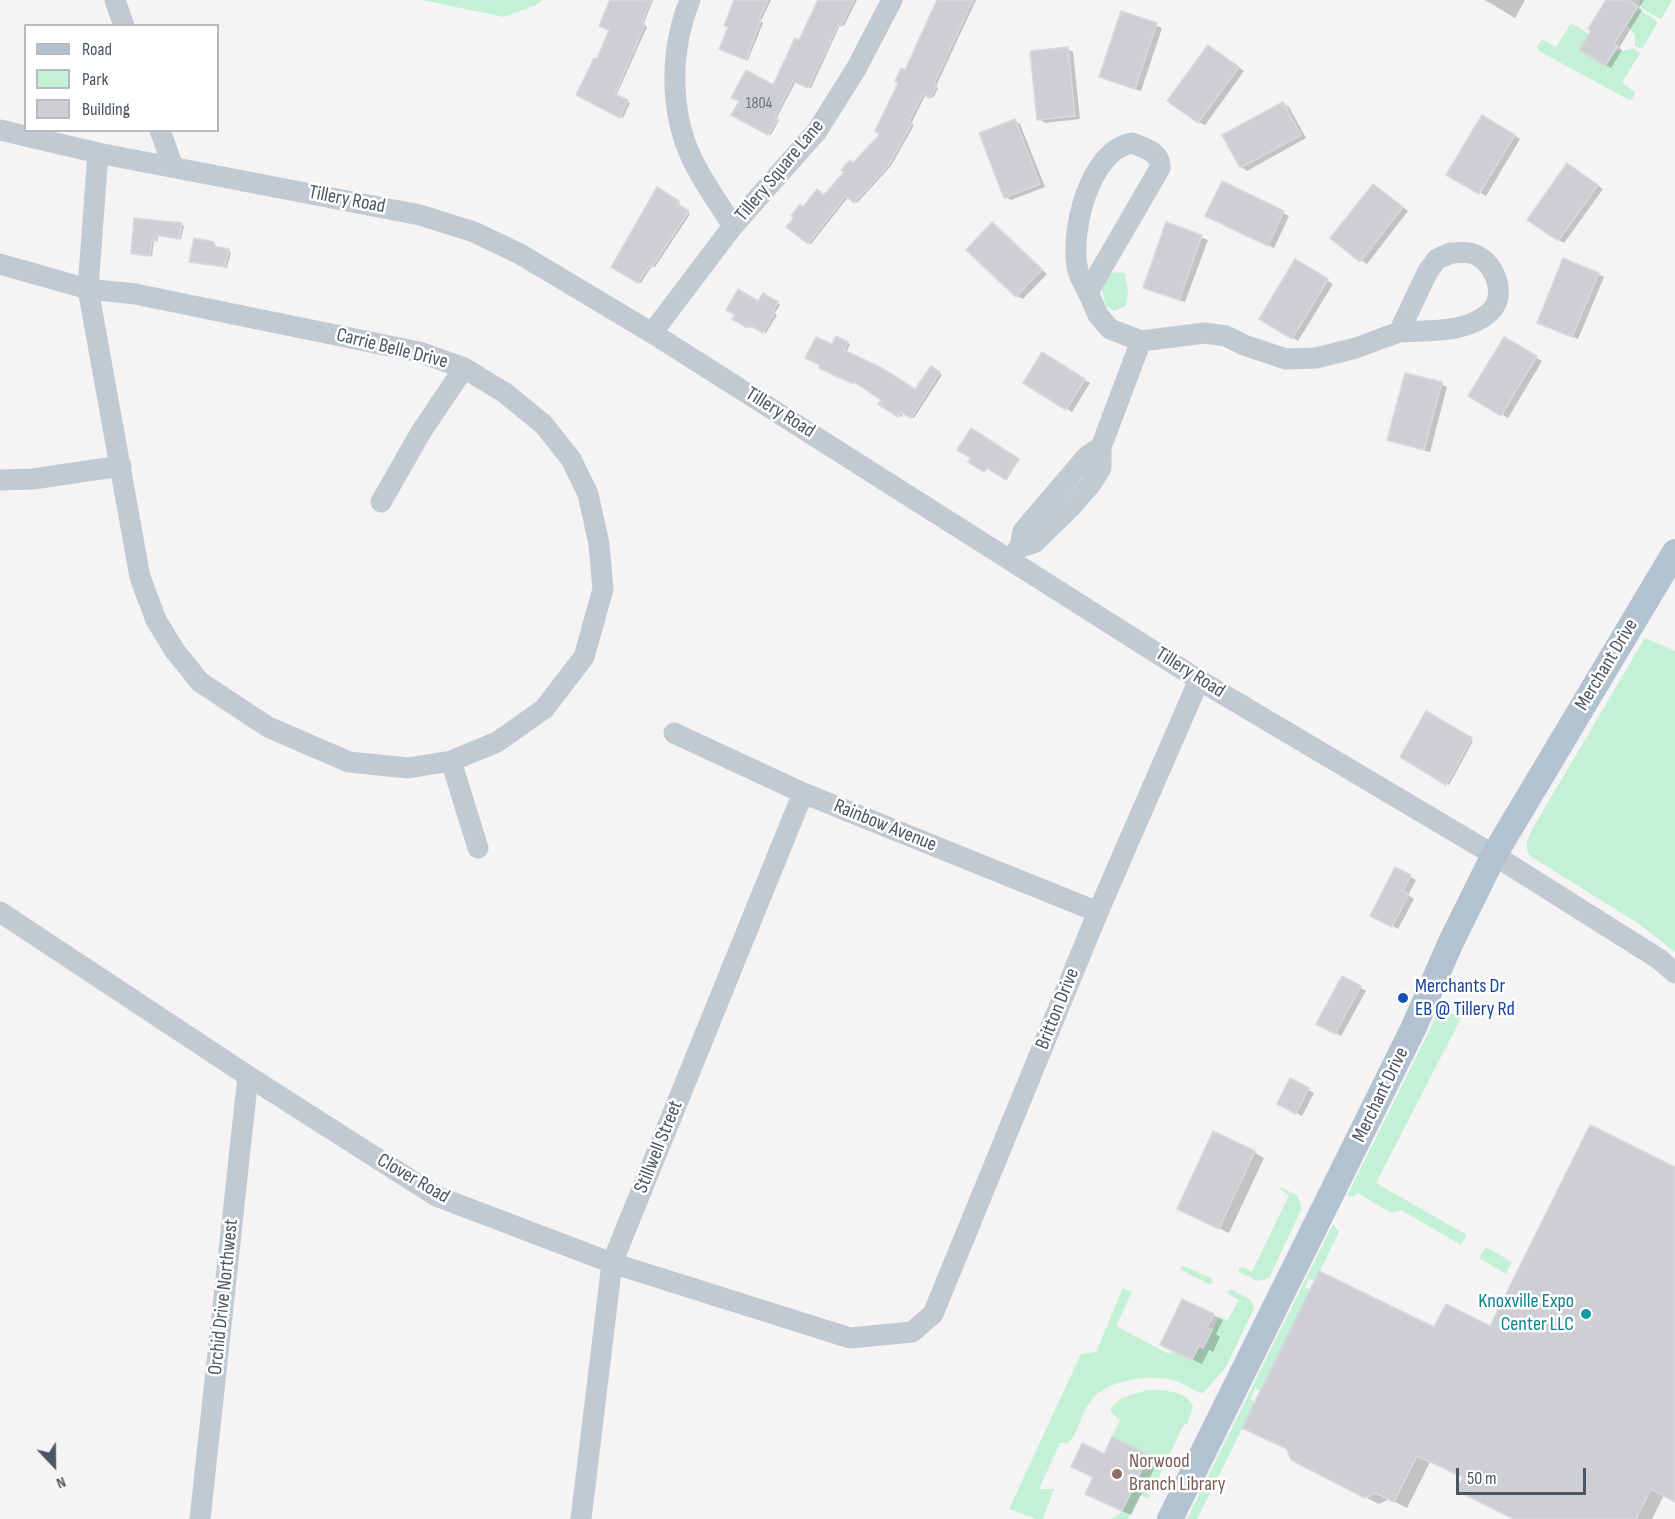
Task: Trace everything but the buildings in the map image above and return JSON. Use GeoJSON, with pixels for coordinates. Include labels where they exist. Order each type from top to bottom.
{"type":"FeatureCollection","features":[{"type":"Feature","properties":{"kind":"main road","name":"Merchant Drive"},"geometry":{"type":"LineString","coordinates":[[1170,1519],[1408,1040],[1451,942],[1494,855],[1675,552]]}},
{"type":"Feature","properties":{"kind":"street"},"geometry":{"type":"LineString","coordinates":[[115,0],[123,24]]}},
{"type":"Feature","properties":{"kind":"street"},"geometry":{"type":"LineString","coordinates":[[690,0],[677,42],[675,61],[676,100],[681,129],[691,157],[705,183],[734,226]]}},
{"type":"Feature","properties":{"kind":"street","name":"Tillery Square Lane"},"geometry":{"type":"LineString","coordinates":[[652,333],[734,226],[802,148],[829,113],[874,37],[892,0]]}},
{"type":"Feature","properties":{"kind":"street","name":"Tillery Road"},"geometry":{"type":"LineString","coordinates":[[0,129],[98,153],[420,215],[474,232],[538,264],[1015,553],[1199,680],[1494,855],[1659,959],[1675,973]]}},
{"type":"Feature","properties":{"kind":"street"},"geometry":{"type":"LineString","coordinates":[[161,132],[173,166]]}},
{"type":"Feature","properties":{"kind":"street"},"geometry":{"type":"LineString","coordinates":[[1088,292],[1160,168],[1161,163],[1157,155],[1132,143],[1120,146],[1112,152],[1100,168],[1086,194],[1078,224],[1076,246],[1078,271],[1098,315],[1110,329],[1141,341],[1205,333],[1226,336],[1244,345],[1287,359],[1316,358],[1356,348],[1399,332],[1456,329],[1474,322],[1490,312],[1498,300],[1499,287],[1490,267],[1471,253],[1451,253],[1437,258],[1428,271],[1399,332]]}},
{"type":"Feature","properties":{"kind":"street","name":"Carrie Belle Drive"},"geometry":{"type":"LineString","coordinates":[[88,289],[145,296],[419,352],[464,368],[505,393],[543,424],[571,459],[588,494],[599,544],[603,589],[584,657],[544,709],[497,742],[451,761],[408,768],[349,762],[268,727],[200,682],[175,651],[156,620],[140,577],[88,289],[98,153]]}},
{"type":"Feature","properties":{"kind":"street"},"geometry":{"type":"LineString","coordinates":[[0,264],[88,289]]}},
{"type":"Feature","properties":{"kind":"street"},"geometry":{"type":"LineString","coordinates":[[1015,553],[1023,531],[1087,456],[1101,447],[1141,341]]}},
{"type":"Feature","properties":{"kind":"street"},"geometry":{"type":"LineString","coordinates":[[381,502],[422,432],[464,368]]}},
{"type":"Feature","properties":{"kind":"street"},"geometry":{"type":"LineString","coordinates":[[0,480],[33,479],[121,466]]}},
{"type":"Feature","properties":{"kind":"street","name":"Britton Drive"},"geometry":{"type":"LineString","coordinates":[[912,1332],[933,1314],[1098,912],[1199,680]]}},
{"type":"Feature","properties":{"kind":"street","name":"Rainbow Avenue"},"geometry":{"type":"LineString","coordinates":[[674,733],[804,793],[1098,912]]}},
{"type":"Feature","properties":{"kind":"street"},"geometry":{"type":"LineString","coordinates":[[451,761],[478,848]]}},
{"type":"Feature","properties":{"kind":"street","name":"Stillwell Street"},"geometry":{"type":"LineString","coordinates":[[581,1519],[612,1263],[804,793]]}},
{"type":"Feature","properties":{"kind":"street","name":"Clover Road"},"geometry":{"type":"LineString","coordinates":[[0,912],[248,1076],[436,1196],[612,1263],[850,1338],[912,1332]]}},
{"type":"Feature","properties":{"kind":"street","name":"Orchid Drive Northwest"},"geometry":{"type":"LineString","coordinates":[[200,1519],[248,1076]]}},
{"type":"Feature","properties":{"kind":"green space"},"geometry":{"type":"Polygon","coordinates":[[[422,0],[543,0],[504,17],[422,0]]]}},
{"type":"Feature","properties":{"kind":"green space"},"geometry":{"type":"Polygon","coordinates":[[[1641,0],[1672,0],[1661,19],[1644,10],[1639,3],[1641,0]]]}},
{"type":"Feature","properties":{"kind":"green space"},"geometry":{"type":"Polygon","coordinates":[[[1638,9],[1656,20],[1657,23],[1642,49],[1635,46],[1635,35],[1628,26],[1638,9]]]}},
{"type":"Feature","properties":{"kind":"green space"},"geometry":{"type":"Polygon","coordinates":[[[1571,23],[1589,34],[1579,50],[1604,66],[1617,50],[1624,51],[1632,48],[1640,53],[1622,83],[1635,92],[1633,99],[1629,100],[1539,51],[1537,47],[1542,39],[1556,47],[1571,23]]]}},
{"type":"Feature","properties":{"kind":"green space"},"geometry":{"type":"Polygon","coordinates":[[[1115,272],[1125,273],[1128,291],[1126,306],[1114,311],[1106,306],[1100,281],[1104,276],[1115,272]]]}},
{"type":"Feature","properties":{"kind":"green space"},"geometry":{"type":"Polygon","coordinates":[[[1645,638],[1675,651],[1675,952],[1639,924],[1530,856],[1527,848],[1534,826],[1645,638]]]}},
{"type":"Feature","properties":{"kind":"green space"},"geometry":{"type":"Polygon","coordinates":[[[1441,1007],[1461,1018],[1376,1183],[1467,1235],[1461,1245],[1401,1210],[1391,1213],[1358,1193],[1353,1197],[1347,1196],[1441,1007]]]}},
{"type":"Feature","properties":{"kind":"green space"},"geometry":{"type":"Polygon","coordinates":[[[1280,1187],[1297,1195],[1302,1208],[1269,1278],[1258,1281],[1239,1272],[1239,1269],[1242,1267],[1252,1272],[1289,1195],[1280,1187]]]}},
{"type":"Feature","properties":{"kind":"green space"},"geometry":{"type":"Polygon","coordinates":[[[1333,1224],[1339,1232],[1315,1281],[1309,1279],[1305,1287],[1310,1290],[1261,1391],[1255,1388],[1250,1399],[1255,1402],[1197,1519],[1187,1519],[1333,1224]]]}},
{"type":"Feature","properties":{"kind":"green space"},"geometry":{"type":"Polygon","coordinates":[[[1486,1247],[1512,1262],[1506,1274],[1479,1258],[1486,1247]]]}},
{"type":"Feature","properties":{"kind":"green space"},"geometry":{"type":"Polygon","coordinates":[[[1184,1266],[1211,1278],[1213,1283],[1209,1284],[1181,1270],[1184,1266]]]}},
{"type":"Feature","properties":{"kind":"green space"},"geometry":{"type":"Polygon","coordinates":[[[1123,1288],[1132,1292],[1116,1326],[1169,1354],[1172,1351],[1192,1360],[1199,1346],[1204,1348],[1219,1316],[1227,1321],[1239,1300],[1228,1294],[1229,1290],[1251,1300],[1254,1308],[1226,1367],[1203,1393],[1177,1381],[1163,1378],[1128,1380],[1106,1388],[1090,1402],[1071,1440],[1068,1443],[1060,1443],[1039,1489],[1054,1489],[1043,1519],[1036,1519],[1009,1509],[1081,1354],[1096,1352],[1123,1288]]]}},
{"type":"Feature","properties":{"kind":"green space"},"geometry":{"type":"Polygon","coordinates":[[[1147,1390],[1180,1394],[1190,1401],[1193,1407],[1187,1425],[1184,1424],[1154,1487],[1137,1479],[1149,1455],[1112,1437],[1120,1420],[1111,1413],[1111,1407],[1122,1398],[1147,1390]]]}},
{"type":"Feature","properties":{"kind":"green space"},"geometry":{"type":"Polygon","coordinates":[[[1133,1488],[1150,1495],[1148,1498],[1140,1495],[1128,1519],[1111,1519],[1120,1514],[1133,1488]]]}},
{"type":"Feature","properties":{"kind":"place","name":"Merchants Dr EB @ Tillery Rd"},"geometry":{"type":"Point","coordinates":[1403,998]}},
{"type":"Feature","properties":{"kind":"place","name":"Knoxville Expo Center LLC"},"geometry":{"type":"Point","coordinates":[1586,1314]}},
{"type":"Feature","properties":{"kind":"place","name":"Norwood Branch Library"},"geometry":{"type":"Point","coordinates":[1117,1474]}}]}
